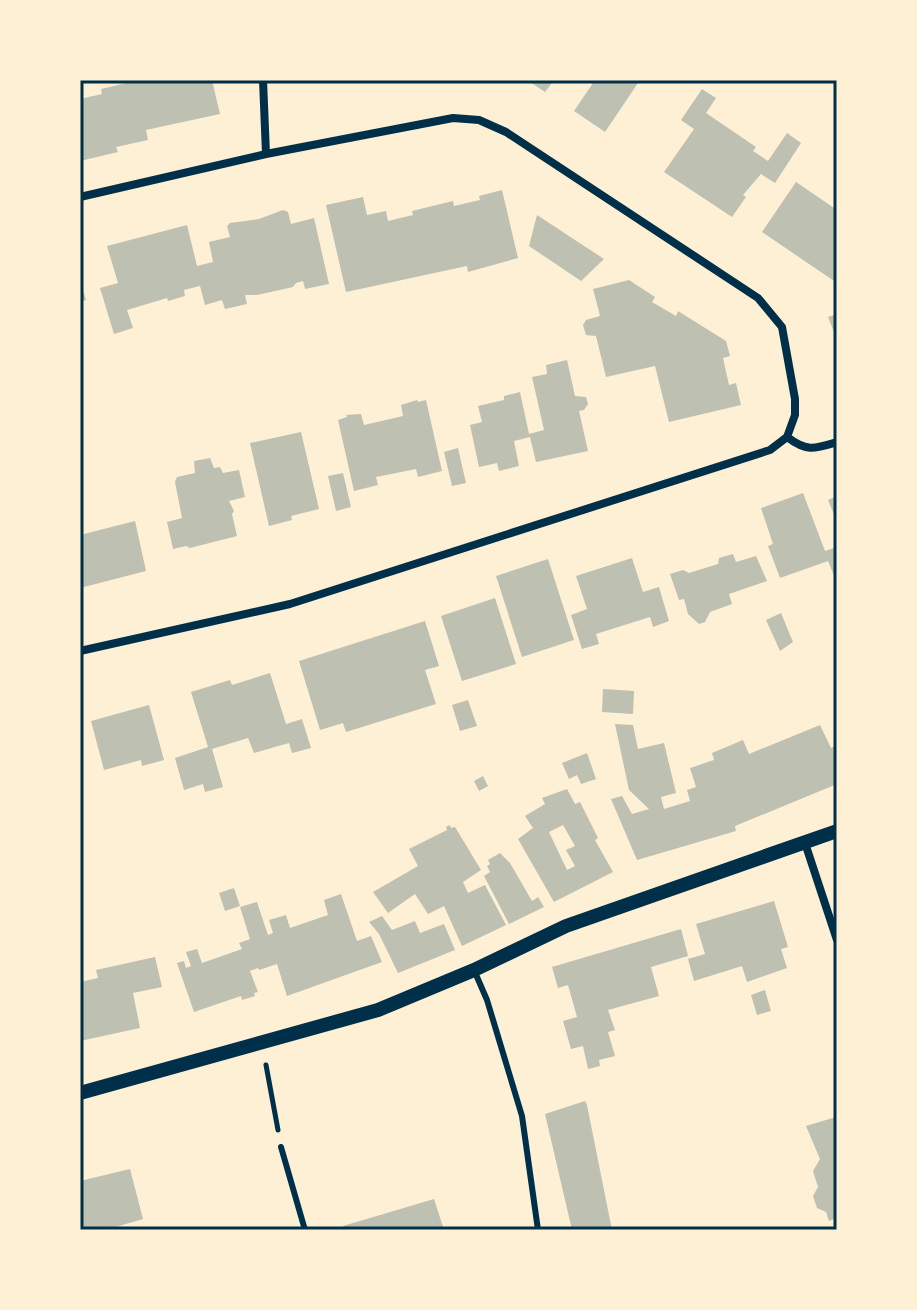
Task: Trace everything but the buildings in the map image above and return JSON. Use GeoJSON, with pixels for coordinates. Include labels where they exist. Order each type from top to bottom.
{"type":"FeatureCollection","features":[{"type":"Feature","properties":{"kind":"street"},"geometry":{"type":"LineString","coordinates":[[263,80],[266,154]]}},
{"type":"Feature","properties":{"kind":"street"},"geometry":{"type":"LineString","coordinates":[[80,197],[266,154],[453,118],[479,120],[506,132],[758,298],[782,327],[795,399],[795,415],[787,437],[770,450],[290,604],[80,651]]}},
{"type":"Feature","properties":{"kind":"street"},"geometry":{"type":"LineString","coordinates":[[787,437],[801,448],[816,449],[837,442]]}},
{"type":"Feature","properties":{"kind":"street"},"geometry":{"type":"LineString","coordinates":[[80,1093],[378,1010],[474,970],[566,926],[678,884],[837,831]]}},
{"type":"Feature","properties":{"kind":"street"},"geometry":{"type":"LineString","coordinates":[[805,843],[837,940]]}},
{"type":"Feature","properties":{"kind":"lane"},"geometry":{"type":"LineString","coordinates":[[474,970],[487,1000],[522,1116],[538,1230]]}},
{"type":"Feature","properties":{"kind":"lane"},"geometry":{"type":"LineString","coordinates":[[281,1147],[305,1230]]}},
{"type":"Feature","properties":{"kind":"path"},"geometry":{"type":"LineString","coordinates":[[260,1044],[281,1147]]}}]}
